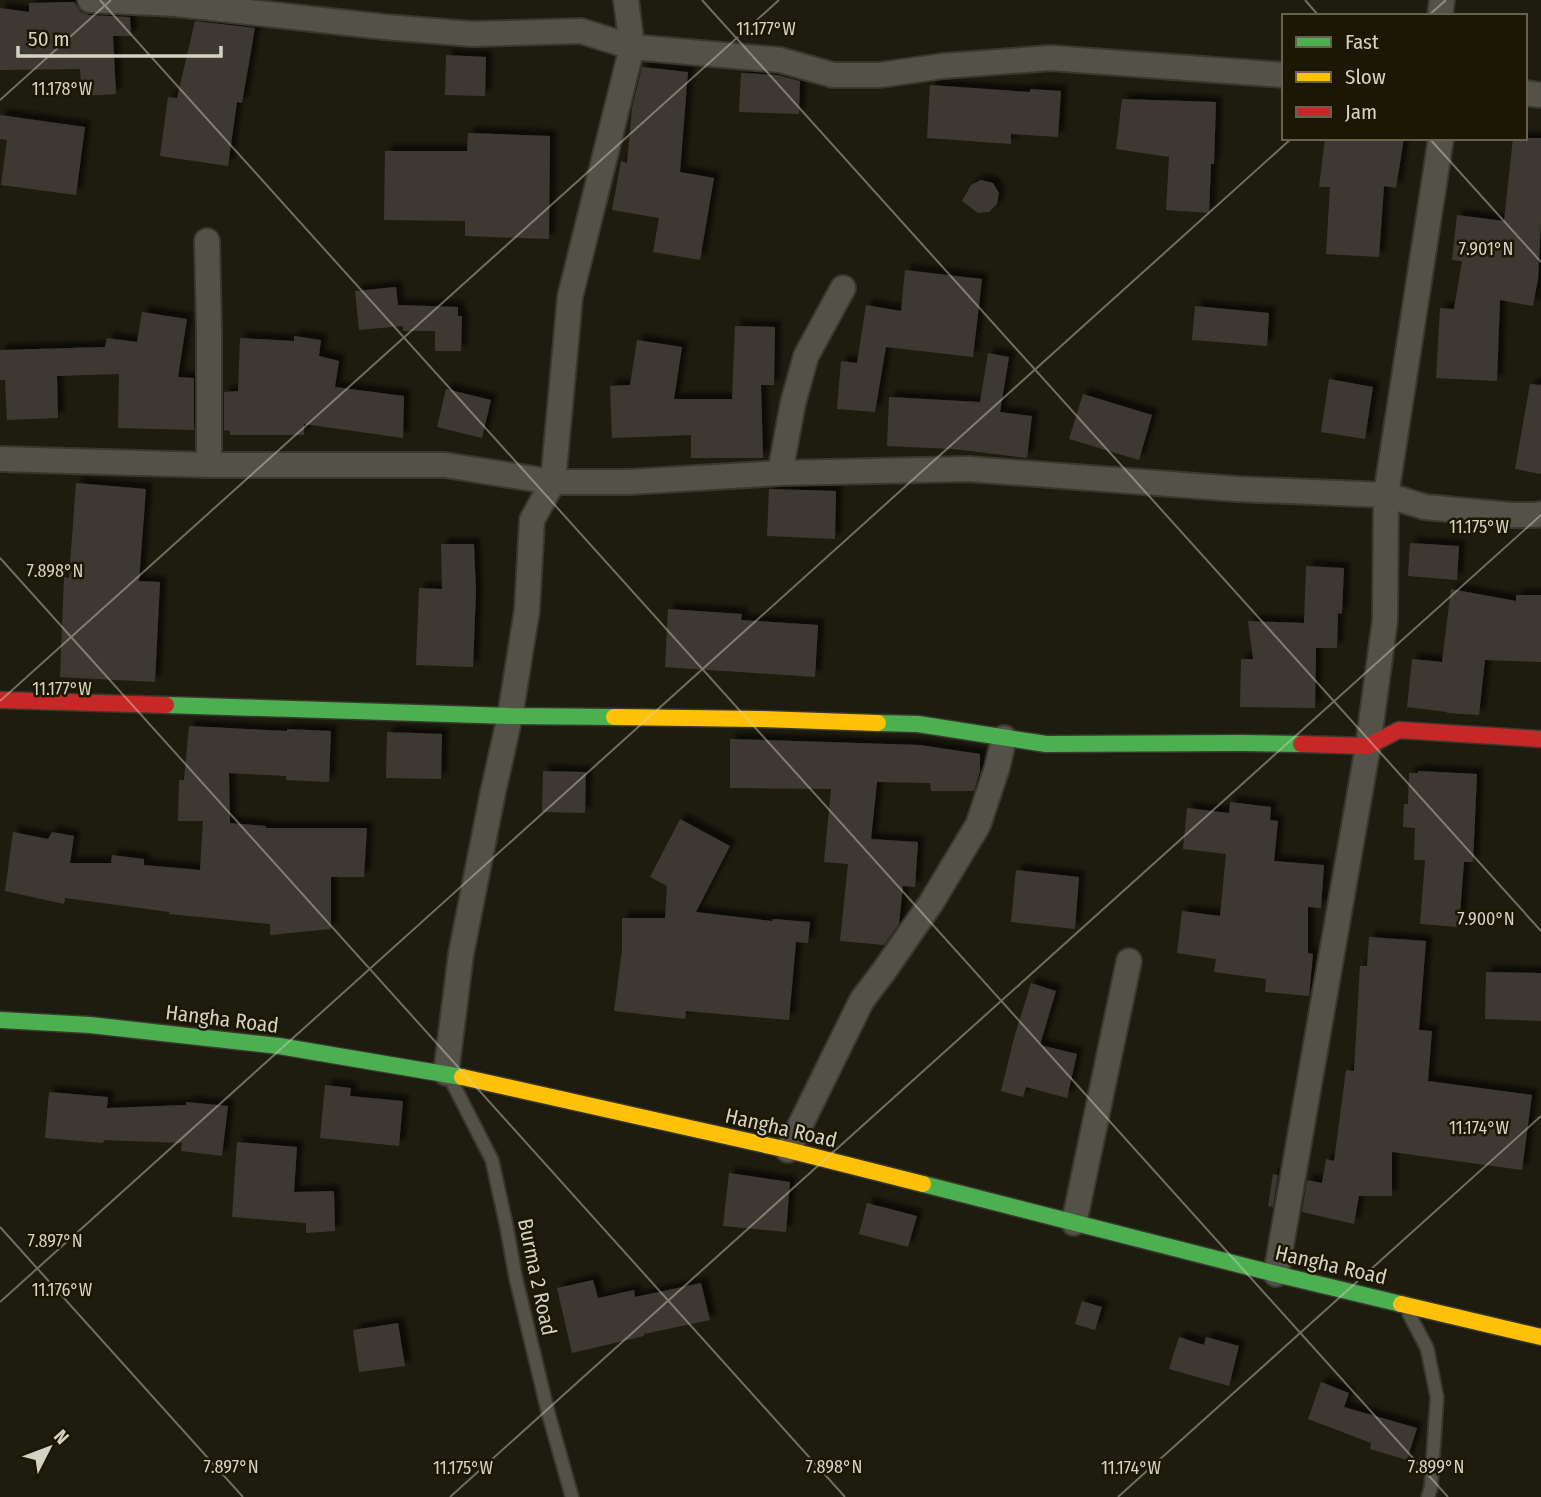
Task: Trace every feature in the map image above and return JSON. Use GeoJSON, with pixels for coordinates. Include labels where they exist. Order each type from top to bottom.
{"type":"FeatureCollection","features":[{"type":"Feature","properties":{"kind":"main road"},"geometry":{"type":"LineString","coordinates":[[0,700],[510,716],[918,724],[1046,744],[1242,743],[1368,746],[1399,730],[1541,739]]}},
{"type":"Feature","properties":{"kind":"main road","name":"Hangha Road"},"geometry":{"type":"LineString","coordinates":[[0,1020],[90,1025],[279,1046],[446,1073],[788,1150],[1276,1274],[1541,1336]]}},
{"type":"Feature","properties":{"kind":"street"},"geometry":{"type":"LineString","coordinates":[[90,0],[176,4],[472,34],[581,31],[632,47],[780,60],[833,75],[880,75],[943,66],[1051,58],[1282,75]]}},
{"type":"Feature","properties":{"kind":"street"},"geometry":{"type":"LineString","coordinates":[[446,1073],[461,954],[510,716],[527,610],[532,520],[553,482],[570,297],[632,47],[625,0]]}},
{"type":"Feature","properties":{"kind":"street"},"geometry":{"type":"LineString","coordinates":[[1276,1274],[1368,746],[1385,620],[1386,495],[1441,140]]}},
{"type":"Feature","properties":{"kind":"street"},"geometry":{"type":"LineString","coordinates":[[207,241],[209,465]]}},
{"type":"Feature","properties":{"kind":"street"},"geometry":{"type":"LineString","coordinates":[[779,473],[806,356],[843,288]]}},
{"type":"Feature","properties":{"kind":"street"},"geometry":{"type":"LineString","coordinates":[[0,459],[209,465],[445,465],[553,482],[629,482],[779,473],[968,469],[1237,489],[1386,495],[1425,507],[1511,515],[1541,514]]}},
{"type":"Feature","properties":{"kind":"street"},"geometry":{"type":"LineString","coordinates":[[788,1150],[862,1000],[931,904],[978,825],[1004,738]]}},
{"type":"Feature","properties":{"kind":"street"},"geometry":{"type":"LineString","coordinates":[[1074,1223],[1129,961]]}},
{"type":"Feature","properties":{"kind":"lane","name":"Burma 2 Road"},"geometry":{"type":"LineString","coordinates":[[446,1073],[492,1160],[522,1305],[572,1497]]}},
{"type":"Feature","properties":{"kind":"lane"},"geometry":{"type":"LineString","coordinates":[[1404,1304],[1427,1348],[1437,1396],[1431,1487],[1428,1497]]}},
{"type":"Feature","properties":{"kind":"building"},"geometry":{"type":"Polygon","coordinates":[[[74,2],[81,12],[89,15],[130,17],[131,36],[113,36],[116,94],[82,96],[80,69],[0,70],[0,8],[29,12],[29,3],[74,2]]]}},
{"type":"Feature","properties":{"kind":"building"},"geometry":{"type":"Polygon","coordinates":[[[195,21],[255,28],[242,103],[237,102],[228,166],[160,156],[168,97],[177,98],[195,21]]]}},
{"type":"Feature","properties":{"kind":"building"},"geometry":{"type":"Polygon","coordinates":[[[446,55],[486,57],[485,96],[445,95],[446,55]]]}},
{"type":"Feature","properties":{"kind":"building"},"geometry":{"type":"Polygon","coordinates":[[[642,67],[688,72],[680,172],[714,178],[700,260],[653,252],[659,218],[612,210],[621,161],[627,163],[632,108],[642,67]]]}},
{"type":"Feature","properties":{"kind":"building"},"geometry":{"type":"Polygon","coordinates":[[[741,73],[777,75],[800,81],[799,114],[739,112],[741,73]]]}},
{"type":"Feature","properties":{"kind":"building"},"geometry":{"type":"Polygon","coordinates":[[[930,85],[1030,92],[1030,89],[1061,91],[1058,137],[1011,134],[1011,144],[927,138],[930,85]]]}},
{"type":"Feature","properties":{"kind":"building"},"geometry":{"type":"Polygon","coordinates":[[[1122,99],[1216,102],[1209,213],[1166,210],[1169,157],[1116,149],[1122,99]]]}},
{"type":"Feature","properties":{"kind":"building"},"geometry":{"type":"Polygon","coordinates":[[[0,115],[85,127],[76,195],[1,185],[7,140],[0,139],[0,115]]]}},
{"type":"Feature","properties":{"kind":"building"},"geometry":{"type":"Polygon","coordinates":[[[468,133],[550,136],[549,239],[465,236],[465,221],[384,220],[385,151],[467,151],[468,133]]]}},
{"type":"Feature","properties":{"kind":"building"},"geometry":{"type":"Polygon","coordinates":[[[1541,138],[1541,220],[1538,279],[1533,306],[1500,300],[1497,381],[1436,378],[1440,308],[1454,309],[1462,261],[1452,260],[1457,215],[1504,221],[1513,140],[1541,138]]]}},
{"type":"Feature","properties":{"kind":"building"},"geometry":{"type":"Polygon","coordinates":[[[1325,140],[1404,140],[1396,188],[1384,186],[1379,257],[1326,254],[1330,187],[1319,187],[1325,140]]]}},
{"type":"Feature","properties":{"kind":"building"},"geometry":{"type":"Polygon","coordinates":[[[981,180],[993,183],[999,193],[997,204],[989,212],[978,213],[962,201],[971,185],[981,180]]]}},
{"type":"Feature","properties":{"kind":"building"},"geometry":{"type":"Polygon","coordinates":[[[905,270],[982,279],[973,357],[886,347],[875,412],[837,409],[841,361],[857,363],[866,305],[901,311],[905,270]]]}},
{"type":"Feature","properties":{"kind":"building"},"geometry":{"type":"Polygon","coordinates":[[[396,287],[398,305],[458,307],[458,316],[462,316],[461,351],[435,351],[435,331],[403,331],[403,326],[359,330],[355,291],[396,287]]]}},
{"type":"Feature","properties":{"kind":"building"},"geometry":{"type":"Polygon","coordinates":[[[1195,306],[1269,313],[1267,346],[1192,340],[1195,306]]]}},
{"type":"Feature","properties":{"kind":"building"},"geometry":{"type":"Polygon","coordinates":[[[142,312],[187,319],[178,377],[194,378],[194,430],[118,428],[119,374],[57,376],[58,418],[7,420],[5,380],[0,380],[0,350],[105,347],[107,338],[137,342],[142,312]]]}},
{"type":"Feature","properties":{"kind":"building"},"geometry":{"type":"Polygon","coordinates":[[[735,326],[775,327],[774,385],[761,385],[763,458],[691,458],[691,435],[612,438],[610,386],[630,385],[637,340],[682,347],[674,399],[732,399],[735,326]]]}},
{"type":"Feature","properties":{"kind":"building"},"geometry":{"type":"Polygon","coordinates":[[[294,336],[321,340],[319,356],[339,361],[335,387],[404,396],[403,438],[304,424],[304,435],[230,435],[230,431],[224,430],[224,392],[238,391],[240,338],[294,341],[294,336]]]}},
{"type":"Feature","properties":{"kind":"building"},"geometry":{"type":"Polygon","coordinates":[[[988,353],[1009,357],[1000,412],[1032,416],[1027,458],[953,449],[887,446],[889,397],[980,402],[988,353]]]}},
{"type":"Feature","properties":{"kind":"building"},"geometry":{"type":"Polygon","coordinates":[[[1329,379],[1373,387],[1365,439],[1321,432],[1329,379]]]}},
{"type":"Feature","properties":{"kind":"building"},"geometry":{"type":"Polygon","coordinates":[[[1530,384],[1541,385],[1541,474],[1515,469],[1530,384]]]}},
{"type":"Feature","properties":{"kind":"building"},"geometry":{"type":"Polygon","coordinates":[[[446,389],[491,400],[482,438],[437,427],[446,389]]]}},
{"type":"Feature","properties":{"kind":"building"},"geometry":{"type":"Polygon","coordinates":[[[1083,394],[1152,415],[1139,460],[1069,439],[1083,394]]]}},
{"type":"Feature","properties":{"kind":"building"},"geometry":{"type":"Polygon","coordinates":[[[76,483],[146,489],[139,581],[160,582],[155,682],[60,677],[64,577],[69,578],[76,483]]]}},
{"type":"Feature","properties":{"kind":"building"},"geometry":{"type":"Polygon","coordinates":[[[769,489],[836,491],[835,539],[767,536],[769,489]]]}},
{"type":"Feature","properties":{"kind":"building"},"geometry":{"type":"Polygon","coordinates":[[[1410,543],[1459,546],[1457,580],[1408,576],[1410,543]]]}},
{"type":"Feature","properties":{"kind":"building"},"geometry":{"type":"Polygon","coordinates":[[[441,544],[474,544],[476,591],[473,667],[416,665],[419,588],[442,589],[441,544]]]}},
{"type":"Feature","properties":{"kind":"building"},"geometry":{"type":"Polygon","coordinates":[[[1306,566],[1344,568],[1337,648],[1316,648],[1315,708],[1240,707],[1241,659],[1253,659],[1248,621],[1304,623],[1306,566]]]}},
{"type":"Feature","properties":{"kind":"building"},"geometry":{"type":"Polygon","coordinates":[[[1451,589],[1516,601],[1516,595],[1541,595],[1541,662],[1485,660],[1479,715],[1407,707],[1412,659],[1442,662],[1451,589]]]}},
{"type":"Feature","properties":{"kind":"building"},"geometry":{"type":"Polygon","coordinates":[[[668,609],[742,614],[741,620],[818,625],[815,677],[665,667],[668,609]]]}},
{"type":"Feature","properties":{"kind":"building"},"geometry":{"type":"Polygon","coordinates":[[[189,726],[331,731],[329,782],[286,780],[286,776],[229,773],[230,823],[266,828],[367,828],[364,877],[331,877],[331,929],[270,935],[270,924],[169,914],[65,898],[64,904],[5,891],[13,832],[48,839],[52,832],[74,836],[70,863],[111,863],[112,855],[144,859],[144,865],[200,870],[203,821],[178,821],[179,780],[184,780],[189,726]]]}},
{"type":"Feature","properties":{"kind":"building"},"geometry":{"type":"Polygon","coordinates":[[[387,732],[442,734],[441,779],[386,778],[387,732]]]}},
{"type":"Feature","properties":{"kind":"building"},"geometry":{"type":"Polygon","coordinates":[[[730,739],[920,745],[980,754],[980,771],[974,791],[931,791],[930,783],[877,782],[871,839],[918,842],[915,887],[903,886],[899,924],[884,945],[840,941],[848,864],[824,862],[831,789],[730,788],[730,739]]]}},
{"type":"Feature","properties":{"kind":"building"},"geometry":{"type":"Polygon","coordinates":[[[543,771],[586,772],[585,813],[542,812],[543,771]]]}},
{"type":"Feature","properties":{"kind":"building"},"geometry":{"type":"Polygon","coordinates":[[[1418,771],[1477,774],[1473,862],[1464,862],[1459,927],[1420,924],[1425,860],[1414,860],[1415,828],[1403,827],[1404,804],[1408,804],[1409,773],[1418,771]]]}},
{"type":"Feature","properties":{"kind":"building"},"geometry":{"type":"Polygon","coordinates":[[[1230,802],[1271,807],[1270,820],[1278,821],[1274,861],[1324,865],[1321,908],[1308,907],[1308,953],[1313,954],[1309,996],[1265,992],[1266,979],[1214,972],[1216,959],[1177,953],[1182,911],[1220,916],[1226,854],[1183,849],[1187,808],[1229,813],[1230,802]]]}},
{"type":"Feature","properties":{"kind":"building"},"geometry":{"type":"Polygon","coordinates":[[[680,819],[730,846],[696,912],[772,921],[810,922],[808,943],[796,942],[789,1020],[686,1011],[685,1019],[614,1011],[622,950],[622,918],[665,918],[667,886],[650,877],[680,819]]]}},
{"type":"Feature","properties":{"kind":"building"},"geometry":{"type":"Polygon","coordinates":[[[1016,870],[1079,877],[1075,929],[1011,922],[1016,870]]]}},
{"type":"Feature","properties":{"kind":"building"},"geometry":{"type":"Polygon","coordinates":[[[1369,937],[1426,941],[1419,1030],[1432,1031],[1428,1081],[1532,1095],[1522,1170],[1392,1152],[1392,1196],[1359,1196],[1354,1224],[1302,1212],[1307,1180],[1322,1183],[1326,1159],[1334,1161],[1346,1070],[1354,1071],[1360,966],[1367,966],[1369,937]]]}},
{"type":"Feature","properties":{"kind":"building"},"geometry":{"type":"Polygon","coordinates":[[[1486,972],[1541,973],[1541,1021],[1485,1019],[1486,972]]]}},
{"type":"Feature","properties":{"kind":"building"},"geometry":{"type":"Polygon","coordinates":[[[1031,983],[1056,991],[1040,1045],[1077,1054],[1067,1098],[1026,1087],[1023,1097],[1001,1091],[1031,983]]]}},
{"type":"Feature","properties":{"kind":"building"},"geometry":{"type":"Polygon","coordinates":[[[325,1085],[351,1088],[350,1096],[403,1101],[399,1146],[320,1138],[325,1085]]]}},
{"type":"Feature","properties":{"kind":"building"},"geometry":{"type":"Polygon","coordinates":[[[49,1092],[108,1097],[107,1108],[186,1105],[186,1102],[228,1106],[222,1156],[181,1151],[182,1143],[104,1140],[103,1143],[45,1138],[49,1092]]]}},
{"type":"Feature","properties":{"kind":"building"},"geometry":{"type":"Polygon","coordinates":[[[237,1142],[297,1147],[294,1192],[334,1191],[335,1231],[306,1233],[306,1223],[232,1217],[237,1142]]]}},
{"type":"Feature","properties":{"kind":"building"},"geometry":{"type":"Polygon","coordinates":[[[729,1173],[790,1182],[786,1232],[723,1226],[729,1173]]]}},
{"type":"Feature","properties":{"kind":"building"},"geometry":{"type":"Polygon","coordinates":[[[1273,1174],[1278,1175],[1273,1207],[1268,1206],[1273,1174]]]}},
{"type":"Feature","properties":{"kind":"building"},"geometry":{"type":"Polygon","coordinates":[[[867,1203],[917,1216],[908,1247],[859,1234],[867,1203]]]}},
{"type":"Feature","properties":{"kind":"building"},"geometry":{"type":"Polygon","coordinates":[[[593,1280],[598,1298],[634,1290],[635,1297],[701,1283],[710,1320],[572,1353],[557,1288],[593,1280]]]}},
{"type":"Feature","properties":{"kind":"building"},"geometry":{"type":"Polygon","coordinates":[[[1082,1301],[1102,1307],[1095,1330],[1075,1324],[1082,1301]]]}},
{"type":"Feature","properties":{"kind":"building"},"geometry":{"type":"Polygon","coordinates":[[[398,1323],[405,1366],[359,1372],[353,1330],[398,1323]]]}},
{"type":"Feature","properties":{"kind":"building"},"geometry":{"type":"Polygon","coordinates":[[[1179,1337],[1204,1345],[1206,1337],[1239,1346],[1229,1386],[1169,1369],[1179,1337]]]}},
{"type":"Feature","properties":{"kind":"building"},"geometry":{"type":"Polygon","coordinates":[[[1321,1382],[1349,1393],[1344,1407],[1417,1428],[1407,1460],[1370,1449],[1371,1443],[1308,1419],[1321,1382]]]}},
{"type":"Feature","properties":{"kind":"traffic: fast"},"geometry":{"type":"LineString","coordinates":[[166,705],[614,717]]}},
{"type":"Feature","properties":{"kind":"traffic: fast"},"geometry":{"type":"LineString","coordinates":[[878,723],[918,724],[1046,744],[1301,744]]}},
{"type":"Feature","properties":{"kind":"traffic: fast"},"geometry":{"type":"LineString","coordinates":[[0,1020],[90,1025],[279,1046],[462,1077]]}},
{"type":"Feature","properties":{"kind":"traffic: fast"},"geometry":{"type":"LineString","coordinates":[[923,1184],[1401,1304]]}},
{"type":"Feature","properties":{"kind":"traffic: slow"},"geometry":{"type":"LineString","coordinates":[[614,717],[878,723]]}},
{"type":"Feature","properties":{"kind":"traffic: slow"},"geometry":{"type":"LineString","coordinates":[[462,1077],[788,1150],[923,1184]]}},
{"type":"Feature","properties":{"kind":"traffic: slow"},"geometry":{"type":"LineString","coordinates":[[1401,1304],[1541,1337]]}},
{"type":"Feature","properties":{"kind":"traffic: jam"},"geometry":{"type":"LineString","coordinates":[[0,700],[166,705]]}},
{"type":"Feature","properties":{"kind":"traffic: jam"},"geometry":{"type":"LineString","coordinates":[[1301,744],[1368,746],[1399,730],[1541,739]]}}]}
